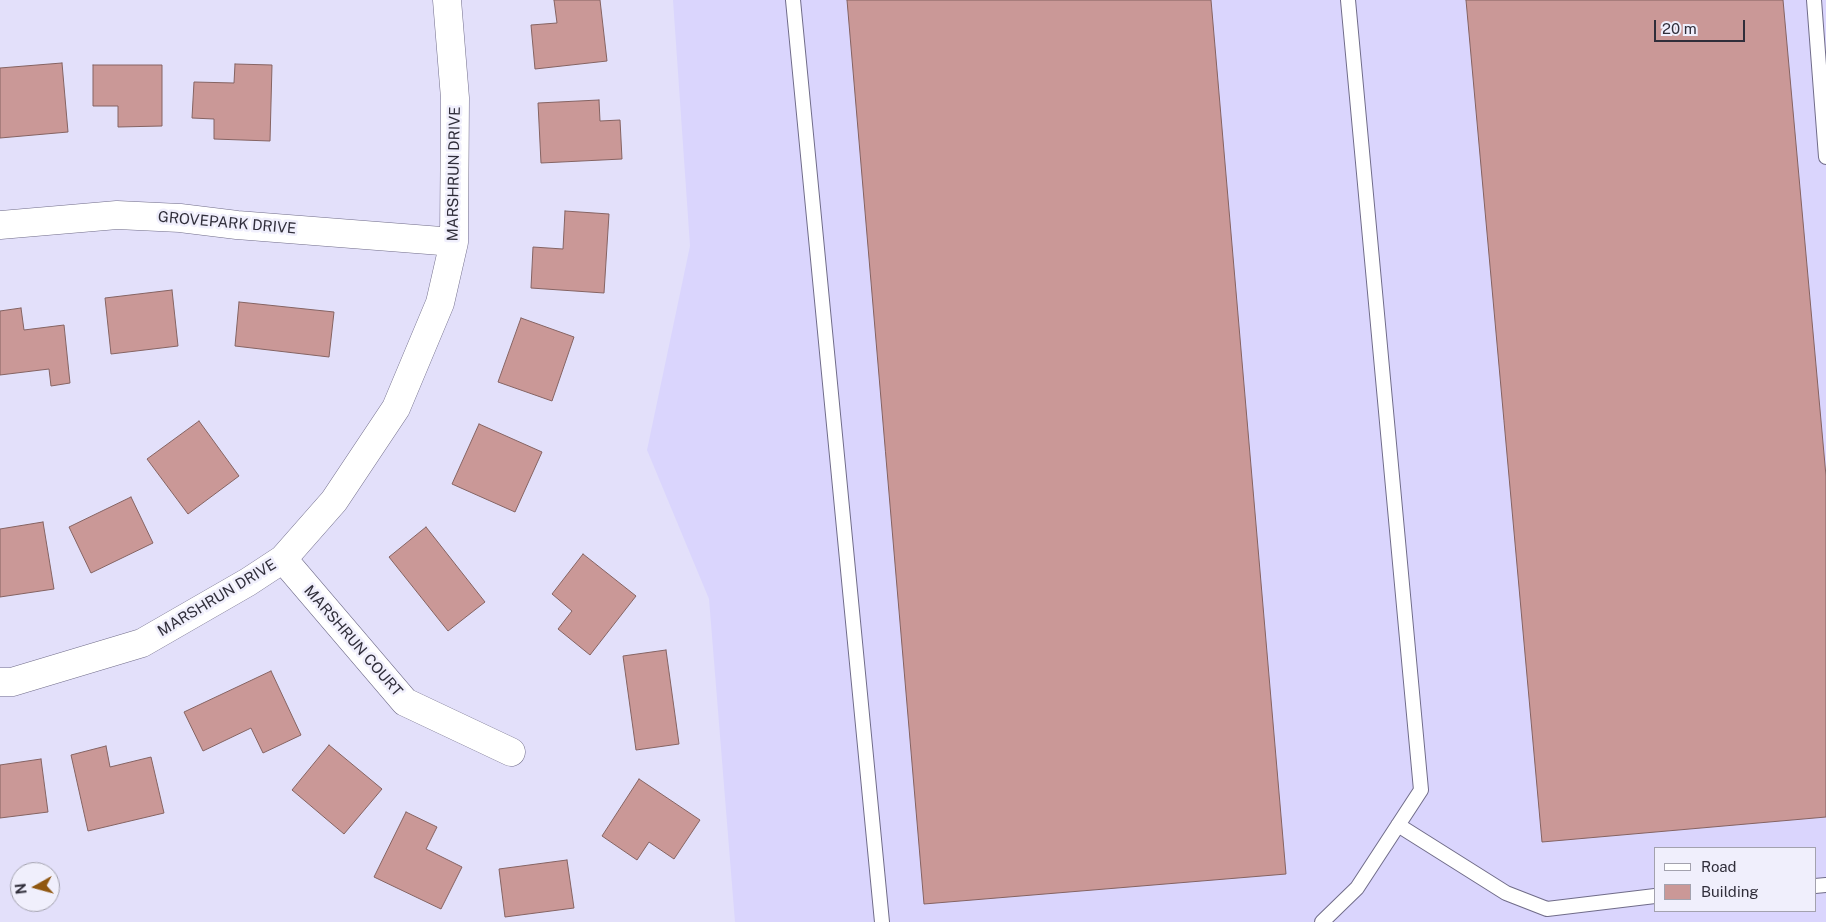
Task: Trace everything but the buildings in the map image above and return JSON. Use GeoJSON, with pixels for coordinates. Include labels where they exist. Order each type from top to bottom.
{"type":"FeatureCollection","features":[{"type":"Feature","properties":{"kind":"street","name":"MARSHRUN DRIVE"},"geometry":{"type":"LineString","coordinates":[[0,682],[12,682],[142,643],[248,582],[283,559],[334,501],[396,408],[440,303],[454,242],[456,98],[447,0]]}},
{"type":"Feature","properties":{"kind":"street","name":"GROVEPARK DRIVE"},"geometry":{"type":"LineString","coordinates":[[0,225],[117,214],[454,242]]}},
{"type":"Feature","properties":{"kind":"street","name":"MARSHRUN COURT"},"geometry":{"type":"LineString","coordinates":[[283,559],[405,702],[511,752]]}},
{"type":"Feature","properties":{"kind":"lane"},"geometry":{"type":"LineString","coordinates":[[794,0],[882,922]]}},
{"type":"Feature","properties":{"kind":"lane"},"geometry":{"type":"LineString","coordinates":[[1322,922],[1357,888],[1421,790],[1348,0]]}},
{"type":"Feature","properties":{"kind":"lane"},"geometry":{"type":"LineString","coordinates":[[1814,0],[1826,157]]}},
{"type":"Feature","properties":{"kind":"lane"},"geometry":{"type":"LineString","coordinates":[[1398,825],[1506,894],[1547,909],[1654,896]]}},
{"type":"Feature","properties":{"kind":"shaded area"},"geometry":{"type":"Polygon","coordinates":[[[673,0],[1826,0],[1826,922],[735,922],[709,599],[647,450],[690,246],[673,0]]]}}]}
